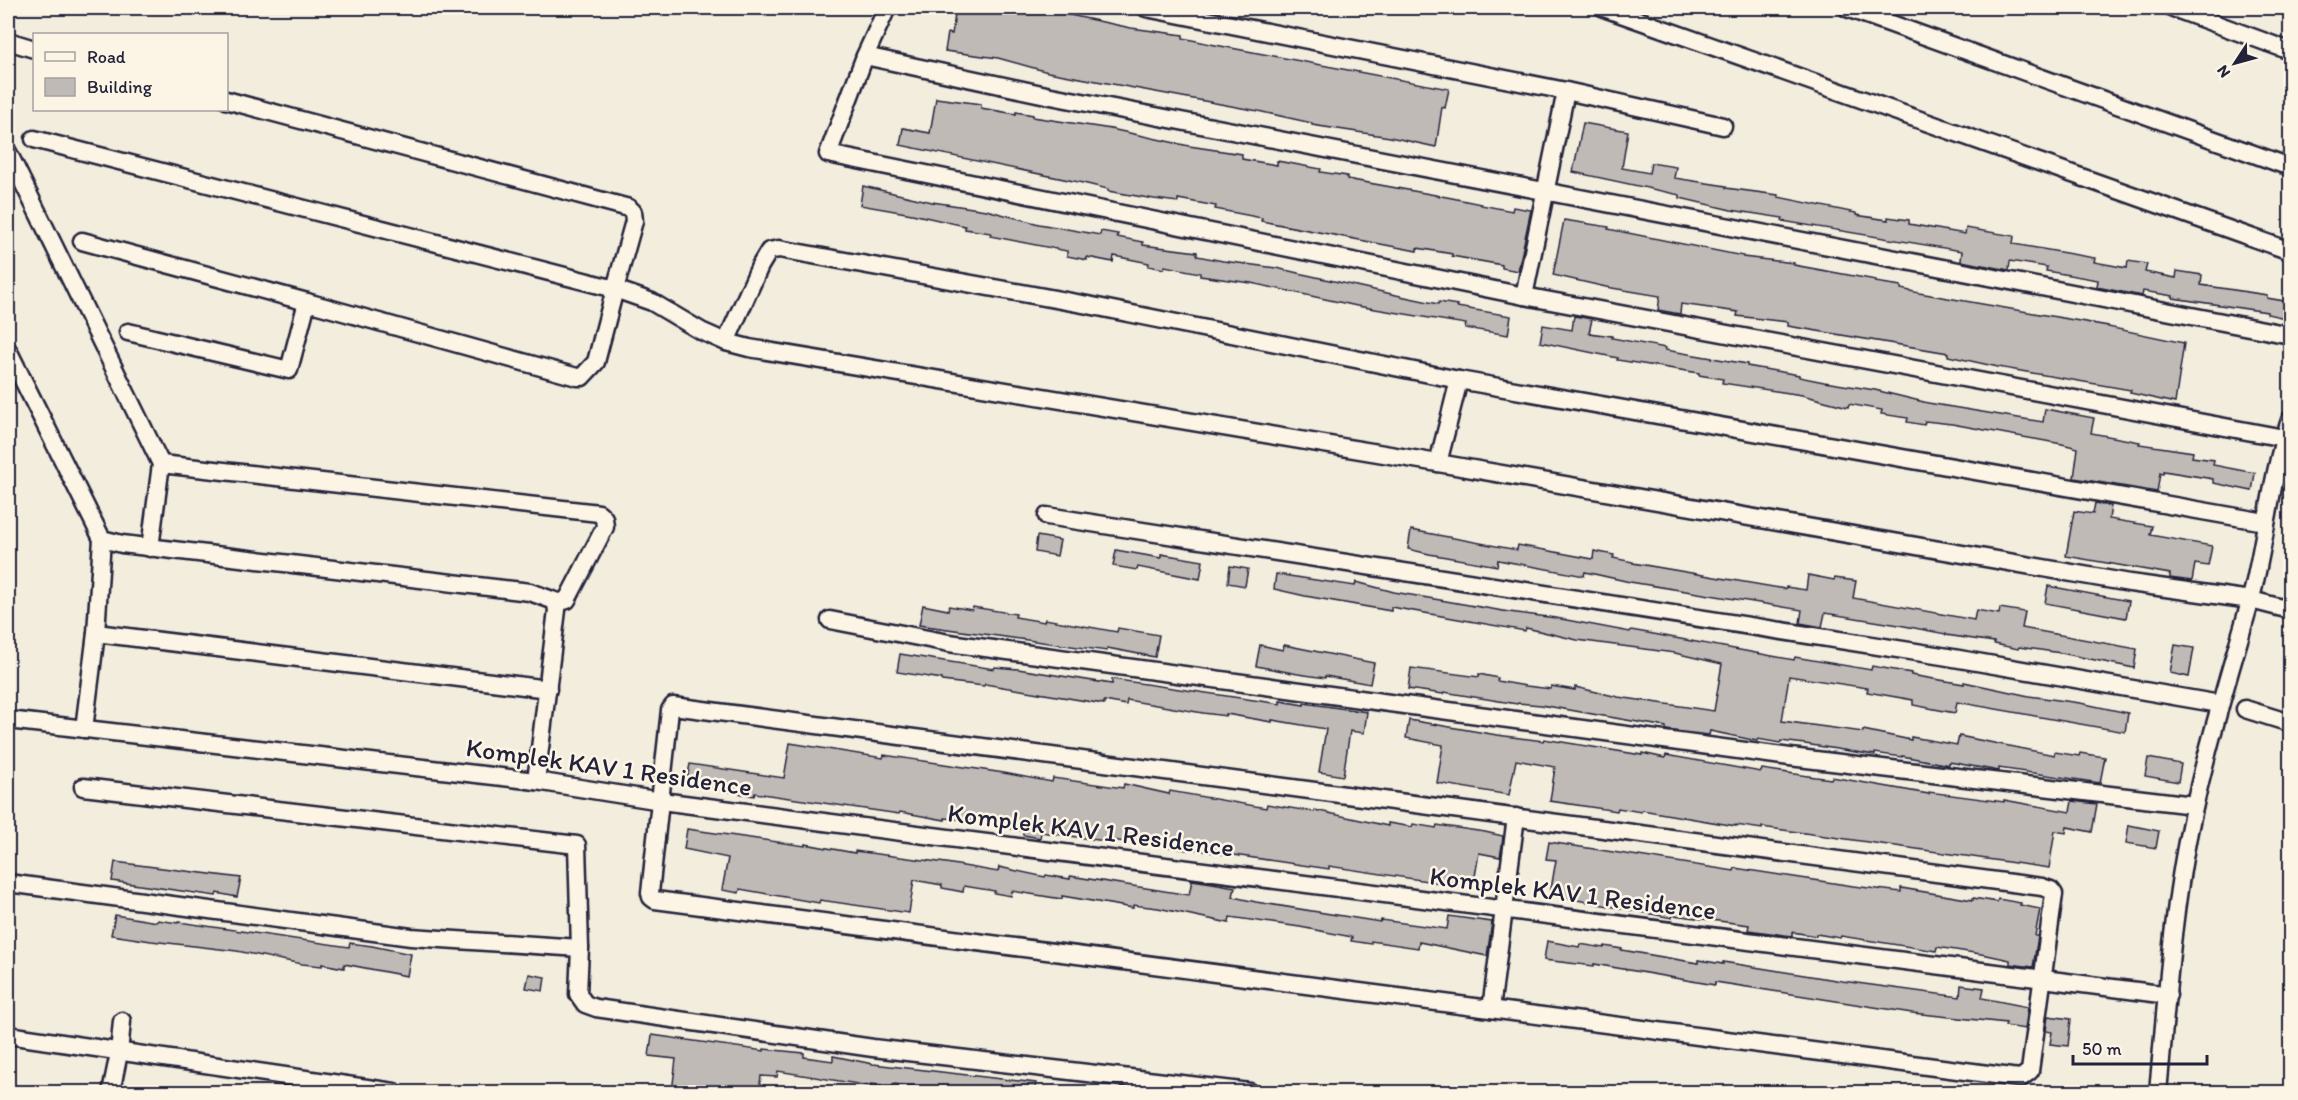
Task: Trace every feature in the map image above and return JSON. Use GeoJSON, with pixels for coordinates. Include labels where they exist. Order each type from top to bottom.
{"type":"FeatureCollection","features":[{"type":"Feature","properties":{"kind":"street"},"geometry":{"type":"LineString","coordinates":[[887,8],[865,56],[828,154],[1524,296],[2284,438]]}},
{"type":"Feature","properties":{"kind":"street"},"geometry":{"type":"LineString","coordinates":[[1146,8],[1566,91],[1723,126]]}},
{"type":"Feature","properties":{"kind":"street"},"geometry":{"type":"LineString","coordinates":[[1604,8],[1629,11],[2290,251]]}},
{"type":"Feature","properties":{"kind":"street"},"geometry":{"type":"LineString","coordinates":[[1847,8],[2290,167]]}},
{"type":"Feature","properties":{"kind":"street"},"geometry":{"type":"LineString","coordinates":[[2173,8],[2290,51]]}},
{"type":"Feature","properties":{"kind":"street"},"geometry":{"type":"LineString","coordinates":[[8,41],[33,48]]}},
{"type":"Feature","properties":{"kind":"street"},"geometry":{"type":"LineString","coordinates":[[865,56],[1051,96],[2290,335]]}},
{"type":"Feature","properties":{"kind":"street"},"geometry":{"type":"LineString","coordinates":[[1524,296],[1566,91]]}},
{"type":"Feature","properties":{"kind":"street"},"geometry":{"type":"LineString","coordinates":[[82,241],[577,377],[587,373],[596,362],[634,221],[633,212],[625,206],[228,101]]}},
{"type":"Feature","properties":{"kind":"street"},"geometry":{"type":"LineString","coordinates":[[34,139],[615,289],[652,302],[701,331],[726,342],[749,348],[1438,463],[2130,583],[2250,600],[2290,610]]}},
{"type":"Feature","properties":{"kind":"street"},"geometry":{"type":"LineString","coordinates":[[8,152],[161,464],[150,548]]}},
{"type":"Feature","properties":{"kind":"street"},"geometry":{"type":"LineString","coordinates":[[726,342],[760,266],[769,251],[775,248],[1088,305],[1459,380],[2265,522]]}},
{"type":"Feature","properties":{"kind":"street"},"geometry":{"type":"LineString","coordinates":[[128,332],[289,370],[308,302]]}},
{"type":"Feature","properties":{"kind":"street"},"geometry":{"type":"LineString","coordinates":[[8,350],[102,539],[96,633],[84,729]]}},
{"type":"Feature","properties":{"kind":"street"},"geometry":{"type":"LineString","coordinates":[[1438,463],[1459,380]]}},
{"type":"Feature","properties":{"kind":"street"},"geometry":{"type":"LineString","coordinates":[[2158,1092],[2182,870],[2194,805],[2250,600],[2265,522],[2290,420]]}},
{"type":"Feature","properties":{"kind":"street"},"geometry":{"type":"LineString","coordinates":[[161,464],[599,513],[604,518],[605,527],[567,600],[557,603]]}},
{"type":"Feature","properties":{"kind":"street"},"geometry":{"type":"LineString","coordinates":[[1047,516],[1942,656],[2220,704]]}},
{"type":"Feature","properties":{"kind":"street"},"geometry":{"type":"LineString","coordinates":[[102,539],[112,543],[150,548],[530,592],[550,598],[557,603]]}},
{"type":"Feature","properties":{"kind":"street"},"geometry":{"type":"LineString","coordinates":[[536,781],[557,603]]}},
{"type":"Feature","properties":{"kind":"street"},"geometry":{"type":"LineString","coordinates":[[830,620],[949,643],[1397,704],[1790,757],[2194,805]]}},
{"type":"Feature","properties":{"kind":"street"},"geometry":{"type":"LineString","coordinates":[[96,633],[548,689]]}},
{"type":"Feature","properties":{"kind":"street"},"geometry":{"type":"LineString","coordinates":[[678,706],[2048,888],[2054,894],[2030,1071],[2021,1078],[655,900],[650,893],[661,801],[670,710],[678,706]]}},
{"type":"Feature","properties":{"kind":"street"},"geometry":{"type":"LineString","coordinates":[[2246,709],[2290,723]]}},
{"type":"Feature","properties":{"kind":"street","name":"Komplek KAV 1 Residence"},"geometry":{"type":"LineString","coordinates":[[8,720],[536,781],[661,801],[2168,995]]}},
{"type":"Feature","properties":{"kind":"street"},"geometry":{"type":"LineString","coordinates":[[83,787],[577,845],[580,948],[578,994],[585,1004],[596,1008],[873,1048],[1250,1092]]}},
{"type":"Feature","properties":{"kind":"street"},"geometry":{"type":"LineString","coordinates":[[1491,1009],[1516,817]]}},
{"type":"Feature","properties":{"kind":"street"},"geometry":{"type":"LineString","coordinates":[[8,883],[411,937],[580,948]]}},
{"type":"Feature","properties":{"kind":"street"},"geometry":{"type":"LineString","coordinates":[[111,1092],[119,1053],[122,1021]]}},
{"type":"Feature","properties":{"kind":"street"},"geometry":{"type":"LineString","coordinates":[[8,1035],[394,1092]]}},
{"type":"Feature","properties":{"kind":"building"},"geometry":{"type":"Polygon","coordinates":[[[956,8],[1037,8],[1131,28],[1183,35],[1183,38],[1210,44],[1449,89],[1445,108],[1442,107],[1436,147],[1390,137],[1312,125],[1312,123],[1258,111],[1048,72],[998,58],[945,51],[948,33],[952,34],[956,8]]]}},
{"type":"Feature","properties":{"kind":"building"},"geometry":{"type":"Polygon","coordinates":[[[936,98],[981,104],[981,108],[1016,114],[1016,112],[1189,146],[1242,154],[1242,159],[1277,165],[1277,161],[1321,169],[1320,172],[1347,176],[1347,179],[1512,211],[1513,207],[1531,210],[1518,271],[1502,268],[1502,265],[1452,256],[1452,254],[1417,248],[1417,251],[1261,221],[1262,218],[1215,209],[1216,206],[1108,191],[1108,189],[1083,183],[900,145],[903,128],[930,133],[936,98]]]}},
{"type":"Feature","properties":{"kind":"building"},"geometry":{"type":"Polygon","coordinates":[[[1583,123],[1628,131],[1622,168],[1649,173],[1651,163],[1676,167],[1674,178],[1778,195],[1778,197],[1856,213],[1856,215],[1888,220],[1888,217],[1909,220],[1909,224],[1965,234],[1966,228],[2014,236],[2013,244],[2095,258],[2094,262],[2127,268],[2128,261],[2147,264],[2145,272],[2176,278],[2177,271],[2202,275],[2201,285],[2267,295],[2267,298],[2290,302],[2290,319],[2267,314],[2267,312],[2173,298],[2173,296],[2143,291],[2142,296],[2097,287],[2098,280],[2046,271],[2047,267],[2010,261],[2009,270],[1961,261],[1962,251],[1782,221],[1783,218],[1731,210],[1680,198],[1680,195],[1573,172],[1583,123]]]}},
{"type":"Feature","properties":{"kind":"building"},"geometry":{"type":"Polygon","coordinates":[[[863,186],[932,202],[986,210],[1039,224],[1100,235],[1101,231],[1118,234],[1117,237],[1143,242],[1143,245],[1197,252],[1197,256],[1276,268],[1438,304],[1439,302],[1458,305],[1457,307],[1511,316],[1508,335],[1465,328],[1466,324],[1357,306],[1251,283],[1200,276],[1200,273],[1165,266],[1164,269],[1148,266],[1149,263],[1114,256],[1113,262],[1067,256],[1067,251],[990,236],[991,233],[965,229],[965,226],[912,214],[860,205],[863,186]]]}},
{"type":"Feature","properties":{"kind":"building"},"geometry":{"type":"Polygon","coordinates":[[[1564,220],[1609,227],[1608,229],[1743,257],[1794,263],[1794,265],[1901,286],[1901,289],[1919,293],[2108,326],[2184,343],[2175,403],[2130,393],[2131,390],[1998,367],[1948,356],[1948,353],[1788,326],[1788,322],[1737,316],[1738,312],[1681,304],[1680,314],[1658,310],[1660,296],[1553,275],[1564,220]]]}},
{"type":"Feature","properties":{"kind":"building"},"geometry":{"type":"Polygon","coordinates":[[[1574,316],[1592,319],[1589,333],[1666,348],[1665,350],[1747,364],[1747,366],[1824,382],[1875,390],[1928,403],[2043,422],[2045,409],[2094,418],[2091,433],[2140,442],[2139,444],[2193,452],[2192,457],[2214,460],[2213,465],[2255,473],[2252,491],[2213,483],[2213,479],[2163,471],[2163,474],[2160,473],[2157,492],[2074,478],[2078,448],[1952,424],[1925,421],[1924,425],[1907,422],[1908,418],[1881,414],[1882,410],[1849,404],[1848,407],[1802,395],[1722,383],[1723,379],[1699,375],[1699,373],[1617,360],[1618,358],[1540,342],[1543,325],[1572,330],[1574,316]]]}},
{"type":"Feature","properties":{"kind":"building"},"geometry":{"type":"Polygon","coordinates":[[[2095,503],[2111,506],[2109,519],[2152,526],[2150,535],[2212,546],[2208,566],[2195,564],[2192,581],[2170,578],[2170,574],[2066,556],[2074,511],[2093,514],[2095,503]]]}},
{"type":"Feature","properties":{"kind":"building"},"geometry":{"type":"Polygon","coordinates":[[[1411,530],[1517,550],[1518,545],[1593,559],[1594,551],[1614,555],[1613,558],[1633,563],[1785,589],[1786,587],[1806,590],[1808,575],[1856,581],[1853,598],[1974,620],[1976,610],[1999,614],[2000,608],[2025,612],[2022,628],[2137,649],[2134,668],[2061,653],[2019,647],[2018,649],[1994,644],[1994,642],[1825,613],[1822,627],[1800,623],[1802,610],[1630,582],[1585,572],[1584,576],[1498,560],[1497,566],[1429,554],[1408,549],[1411,530]]]}},
{"type":"Feature","properties":{"kind":"building"},"geometry":{"type":"Polygon","coordinates":[[[1037,536],[1060,540],[1057,556],[1035,552],[1037,536]]]}},
{"type":"Feature","properties":{"kind":"building"},"geometry":{"type":"Polygon","coordinates":[[[1116,550],[1161,558],[1161,554],[1203,561],[1200,579],[1138,567],[1137,570],[1113,566],[1116,550]]]}},
{"type":"Feature","properties":{"kind":"building"},"geometry":{"type":"Polygon","coordinates":[[[1230,566],[1248,569],[1245,586],[1228,583],[1230,566]]]}},
{"type":"Feature","properties":{"kind":"building"},"geometry":{"type":"Polygon","coordinates":[[[1276,574],[1355,586],[1356,582],[1394,592],[1630,632],[1631,630],[1794,660],[1795,657],[1871,670],[1872,666],[2029,696],[2080,703],[2128,713],[2125,732],[1957,702],[1955,713],[1913,705],[1913,700],[1867,692],[1868,688],[1789,676],[1782,721],[1863,732],[1863,730],[1911,740],[1911,737],[1957,745],[1959,736],[2054,755],[2055,752],[2105,757],[2100,783],[1999,768],[1999,771],[1949,762],[1949,765],[1902,756],[1875,753],[1875,755],[1781,741],[1780,743],[1758,739],[1757,741],[1710,731],[1709,735],[1666,730],[1666,727],[1541,705],[1517,704],[1444,692],[1443,694],[1408,689],[1411,668],[1479,677],[1479,674],[1498,678],[1497,681],[1551,689],[1551,686],[1575,690],[1575,687],[1618,697],[1714,711],[1722,664],[1675,653],[1577,640],[1526,628],[1525,631],[1391,607],[1391,611],[1305,596],[1274,589],[1276,574]]]}},
{"type":"Feature","properties":{"kind":"building"},"geometry":{"type":"Polygon","coordinates":[[[2048,586],[2129,601],[2126,618],[2045,603],[2048,586]]]}},
{"type":"Feature","properties":{"kind":"building"},"geometry":{"type":"Polygon","coordinates":[[[923,605],[948,610],[949,606],[972,610],[973,607],[1016,614],[1015,617],[1044,622],[1045,619],[1117,632],[1118,628],[1159,635],[1155,657],[1107,648],[1107,651],[919,625],[923,605]]]}},
{"type":"Feature","properties":{"kind":"building"},"geometry":{"type":"Polygon","coordinates":[[[1260,645],[1283,650],[1284,645],[1374,663],[1370,684],[1256,666],[1260,645]]]}},
{"type":"Feature","properties":{"kind":"building"},"geometry":{"type":"Polygon","coordinates":[[[2175,645],[2194,648],[2189,677],[2170,673],[2175,645]]]}},
{"type":"Feature","properties":{"kind":"building"},"geometry":{"type":"Polygon","coordinates":[[[900,654],[1112,684],[1112,679],[1280,704],[1280,701],[1304,705],[1304,703],[1367,712],[1364,733],[1350,731],[1343,776],[1319,772],[1326,729],[1226,714],[1226,716],[1203,713],[1127,700],[1126,705],[1104,701],[1104,704],[985,684],[984,686],[942,681],[942,679],[897,672],[900,654]]]}},
{"type":"Feature","properties":{"kind":"building"},"geometry":{"type":"Polygon","coordinates":[[[1409,720],[1642,755],[1642,753],[1665,758],[1666,755],[1761,772],[1762,769],[1831,779],[1832,777],[1929,794],[1929,792],[2004,802],[2004,800],[2070,812],[2072,801],[2097,804],[2092,832],[2067,827],[2066,833],[2055,831],[2049,868],[1762,827],[1762,829],[1736,826],[1642,810],[1641,812],[1618,808],[1617,811],[1550,801],[1555,767],[1516,760],[1509,795],[1437,783],[1443,745],[1406,738],[1409,720]]]}},
{"type":"Feature","properties":{"kind":"building"},"geometry":{"type":"Polygon","coordinates":[[[790,743],[883,758],[884,755],[1052,782],[1053,778],[1123,788],[1124,784],[1169,794],[1170,791],[1266,808],[1267,804],[1314,812],[1315,810],[1388,826],[1388,823],[1436,828],[1437,825],[1503,836],[1502,846],[1500,857],[1479,853],[1473,888],[1329,866],[1329,869],[1188,848],[1188,850],[1137,841],[1137,844],[1113,840],[1112,842],[1041,832],[1040,838],[1023,835],[1023,831],[969,820],[945,818],[945,820],[755,793],[754,796],[686,784],[690,764],[784,778],[790,743]]]}},
{"type":"Feature","properties":{"kind":"building"},"geometry":{"type":"Polygon","coordinates":[[[2148,758],[2181,764],[2178,782],[2145,776],[2148,758]]]}},
{"type":"Feature","properties":{"kind":"building"},"geometry":{"type":"Polygon","coordinates":[[[2129,825],[2159,831],[2156,848],[2126,843],[2129,825]]]}},
{"type":"Feature","properties":{"kind":"building"},"geometry":{"type":"Polygon","coordinates":[[[687,829],[998,872],[999,867],[1045,877],[1046,875],[1070,879],[1070,876],[1189,895],[1192,880],[1235,887],[1233,897],[1380,922],[1381,920],[1447,929],[1449,916],[1492,922],[1487,956],[1419,942],[1418,948],[1371,941],[1371,944],[1351,941],[1352,937],[1300,927],[1230,917],[1229,923],[1158,908],[1133,905],[1133,908],[1062,896],[1062,899],[1012,891],[1011,896],[964,886],[963,892],[942,888],[942,885],[914,880],[909,913],[820,900],[819,903],[740,889],[739,893],[722,890],[728,858],[684,849],[687,829]]]}},
{"type":"Feature","properties":{"kind":"building"},"geometry":{"type":"Polygon","coordinates":[[[1549,842],[1734,871],[1735,868],[1901,892],[1901,888],[1973,900],[1973,898],[1997,902],[1998,899],[2021,903],[2020,905],[2040,909],[2033,967],[2010,964],[2010,960],[1987,955],[1937,947],[1936,951],[1841,936],[1840,938],[1792,932],[1792,936],[1748,930],[1749,925],[1673,915],[1672,918],[1550,895],[1556,860],[1546,859],[1549,842]]]}},
{"type":"Feature","properties":{"kind":"building"},"geometry":{"type":"Polygon","coordinates":[[[115,862],[241,878],[237,897],[217,893],[216,896],[112,881],[115,862]]]}},
{"type":"Feature","properties":{"kind":"building"},"geometry":{"type":"Polygon","coordinates":[[[115,915],[349,947],[350,943],[411,954],[407,976],[344,964],[344,968],[322,964],[322,966],[302,964],[237,951],[111,935],[115,915]]]}},
{"type":"Feature","properties":{"kind":"building"},"geometry":{"type":"Polygon","coordinates":[[[1547,941],[1579,947],[1580,944],[1604,948],[1605,946],[1698,963],[1698,960],[1723,964],[1723,962],[1960,997],[1961,985],[1984,988],[1982,998],[2028,1007],[2025,1029],[2005,1026],[2006,1023],[1912,1013],[1715,982],[1715,985],[1594,964],[1594,966],[1544,960],[1547,941]]]}},
{"type":"Feature","properties":{"kind":"building"},"geometry":{"type":"Polygon","coordinates":[[[529,974],[545,977],[543,991],[526,988],[529,974]]]}},
{"type":"Feature","properties":{"kind":"building"},"geometry":{"type":"Polygon","coordinates":[[[2048,1016],[2071,1019],[2068,1046],[2050,1044],[2052,1032],[2046,1031],[2048,1016]]]}},
{"type":"Feature","properties":{"kind":"building"},"geometry":{"type":"Polygon","coordinates":[[[652,1035],[764,1051],[764,1049],[804,1053],[804,1057],[833,1061],[833,1056],[873,1064],[1036,1083],[1035,1092],[943,1092],[943,1090],[893,1084],[892,1087],[871,1084],[870,1086],[778,1071],[777,1077],[761,1076],[759,1092],[672,1092],[676,1059],[649,1056],[652,1035]]]}}]}
